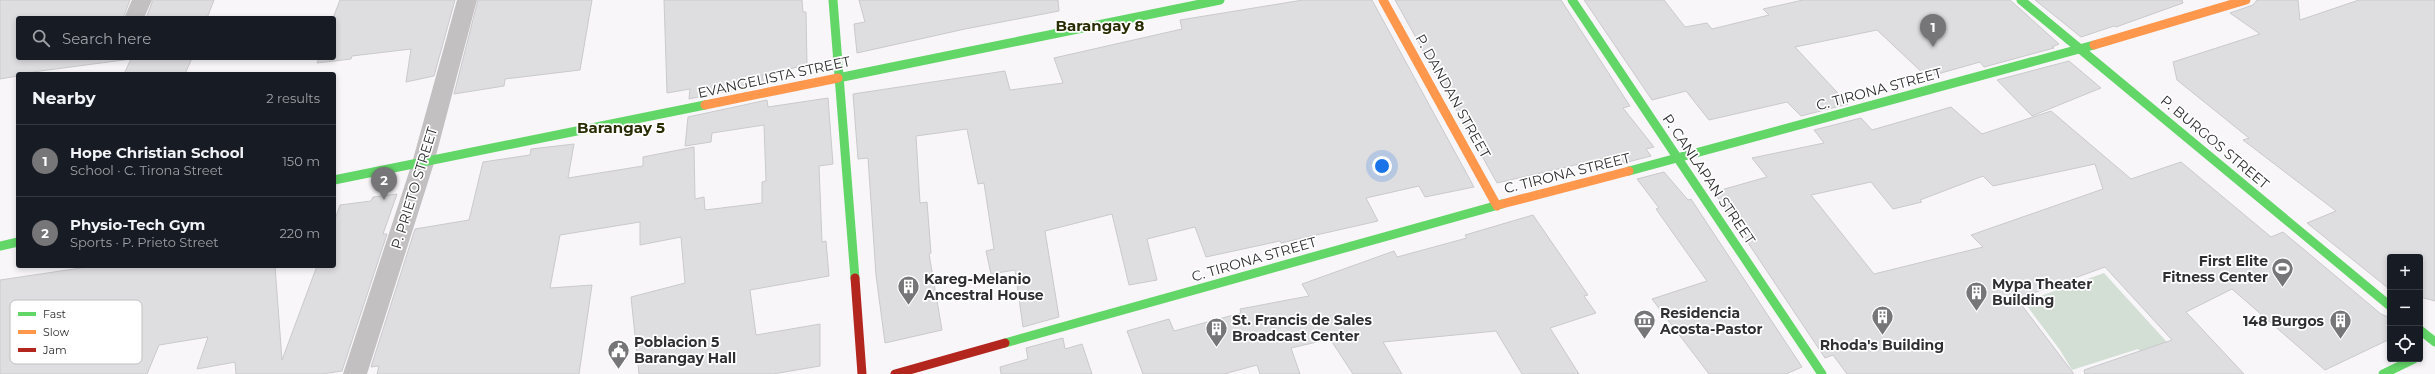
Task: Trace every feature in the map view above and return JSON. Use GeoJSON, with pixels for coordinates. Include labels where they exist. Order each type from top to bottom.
{"type":"FeatureCollection","features":[{"type":"Feature","properties":{"kind":"street"},"geometry":{"type":"LineString","coordinates":[[135,16],[142,0]]}},
{"type":"Feature","properties":{"kind":"street","name":"P. PRIETO STREET"},"geometry":{"type":"LineString","coordinates":[[355,374],[423,163],[467,0]]}},
{"type":"Feature","properties":{"kind":"street"},"geometry":{"type":"LineString","coordinates":[[833,0],[862,374]]}},
{"type":"Feature","properties":{"kind":"street","name":"EVANGELISTA STREET"},"geometry":{"type":"LineString","coordinates":[[336,180],[838,79],[1191,3],[1220,0]]}},
{"type":"Feature","properties":{"kind":"street","name":"P. DANDAN STREET"},"geometry":{"type":"LineString","coordinates":[[1384,0],[1497,206]]}},
{"type":"Feature","properties":{"kind":"street","name":"P. CANLAPAN STREET"},"geometry":{"type":"LineString","coordinates":[[1572,0],[1822,374]]}},
{"type":"Feature","properties":{"kind":"street","name":"P. BURGOS STREET"},"geometry":{"type":"LineString","coordinates":[[2021,0],[2082,49],[2387,303]]}},
{"type":"Feature","properties":{"kind":"street","name":"C. TIRONA STREET"},"geometry":{"type":"LineString","coordinates":[[895,374],[1497,206],[1678,159],[2082,49],[2246,0]]}},
{"type":"Feature","properties":{"kind":"street"},"geometry":{"type":"LineString","coordinates":[[0,246],[16,242]]}},
{"type":"Feature","properties":{"kind":"street"},"geometry":{"type":"LineString","coordinates":[[2423,332],[2435,342]]}},
{"type":"Feature","properties":{"kind":"street"},"geometry":{"type":"LineString","coordinates":[[2383,374],[2408,362]]}},
{"type":"Feature","properties":{"kind":"shaded area"},"geometry":{"type":"Polygon","coordinates":[[[2104,273],[2196,374],[2160,374],[2138,349],[2072,370],[2060,350],[2024,302],[2104,273]]]}},
{"type":"Feature","properties":{"kind":"building"},"geometry":{"type":"Polygon","coordinates":[[[0,0],[130,0],[124,16],[16,16],[16,60],[123,60],[33,72],[16,72],[16,76],[0,79],[0,0]]]}},
{"type":"Feature","properties":{"kind":"building"},"geometry":{"type":"Polygon","coordinates":[[[153,0],[214,0],[208,16],[147,16],[153,0]]]}},
{"type":"Feature","properties":{"kind":"building"},"geometry":{"type":"Polygon","coordinates":[[[340,0],[455,0],[434,76],[406,82],[411,49],[352,56],[351,59],[317,63],[318,60],[336,60],[336,16],[334,16],[340,0]]]}},
{"type":"Feature","properties":{"kind":"building"},"geometry":{"type":"Polygon","coordinates":[[[478,0],[592,0],[580,70],[505,79],[504,86],[454,94],[478,0]]]}},
{"type":"Feature","properties":{"kind":"building"},"geometry":{"type":"Polygon","coordinates":[[[664,0],[802,0],[803,12],[806,12],[807,65],[762,75],[764,83],[689,99],[690,89],[667,93],[664,0]]]}},
{"type":"Feature","properties":{"kind":"building"},"geometry":{"type":"Polygon","coordinates":[[[859,0],[1058,0],[1059,11],[965,29],[857,53],[854,24],[865,22],[859,0]]]}},
{"type":"Feature","properties":{"kind":"building"},"geometry":{"type":"Polygon","coordinates":[[[1303,0],[1372,0],[1474,187],[1425,197],[1419,186],[1366,198],[1378,221],[1281,243],[1280,241],[1206,257],[1195,227],[1147,239],[1157,280],[1129,285],[1112,214],[1045,231],[1059,317],[1023,327],[1015,270],[991,274],[986,251],[994,249],[984,183],[978,184],[967,129],[916,136],[920,203],[927,202],[931,253],[929,254],[942,330],[885,343],[876,275],[868,158],[858,159],[853,94],[1005,71],[1010,90],[1063,83],[1054,58],[1182,29],[1180,20],[1303,0]]]}},
{"type":"Feature","properties":{"kind":"building"},"geometry":{"type":"Polygon","coordinates":[[[1395,0],[1561,0],[1630,106],[1623,108],[1654,147],[1646,149],[1651,156],[1624,163],[1618,155],[1497,183],[1395,0]]]}},
{"type":"Feature","properties":{"kind":"building"},"geometry":{"type":"Polygon","coordinates":[[[1584,0],[1664,0],[1685,27],[1707,23],[1712,29],[1769,15],[1763,9],[1803,0],[2010,0],[2059,44],[2052,47],[2054,48],[1984,67],[1980,62],[1927,77],[1877,30],[1795,47],[1848,104],[1801,116],[1787,102],[1709,120],[1686,91],[1652,100],[1584,0]]]}},
{"type":"Feature","properties":{"kind":"building"},"geometry":{"type":"Polygon","coordinates":[[[2035,0],[2182,0],[2183,3],[2116,27],[2114,26],[2081,37],[2035,0]]]}},
{"type":"Feature","properties":{"kind":"building"},"geometry":{"type":"Polygon","coordinates":[[[2257,0],[2298,0],[2300,20],[2359,0],[2435,0],[2435,301],[2423,298],[2423,254],[2387,254],[2387,287],[2307,223],[2336,211],[2243,140],[2249,138],[2177,80],[2173,62],[2260,34],[2230,13],[2253,5],[2257,0]]]}},
{"type":"Feature","properties":{"kind":"building"},"geometry":{"type":"Polygon","coordinates":[[[131,60],[191,60],[186,72],[125,72],[131,60]]]}},
{"type":"Feature","properties":{"kind":"building"},"geometry":{"type":"Polygon","coordinates":[[[2069,61],[2101,88],[2032,116],[1997,80],[2069,61]]]}},
{"type":"Feature","properties":{"kind":"building"},"geometry":{"type":"Polygon","coordinates":[[[828,98],[833,164],[819,166],[822,242],[826,241],[829,276],[750,290],[756,335],[820,324],[820,366],[773,374],[639,374],[631,297],[685,283],[681,237],[640,245],[640,222],[560,235],[550,288],[592,285],[579,374],[377,374],[379,366],[371,367],[415,229],[469,220],[483,162],[530,155],[531,149],[574,144],[568,178],[643,166],[643,157],[694,147],[695,199],[704,197],[705,210],[762,203],[762,182],[766,181],[764,125],[712,133],[711,142],[685,146],[688,117],[767,100],[768,107],[828,98]]]}},
{"type":"Feature","properties":{"kind":"building"},"geometry":{"type":"Polygon","coordinates":[[[1951,107],[1982,134],[2051,111],[2131,179],[2181,162],[2271,237],[2283,232],[2381,314],[2387,317],[2387,340],[2325,370],[2232,289],[2186,312],[2244,374],[2085,374],[2084,370],[2172,340],[2105,267],[2017,299],[2074,374],[1847,374],[1833,355],[1825,358],[1714,192],[1767,177],[1752,158],[1824,143],[1814,130],[1861,118],[1872,130],[1951,107]],[[2095,164],[1993,186],[1983,176],[1920,200],[1922,202],[1893,209],[1871,182],[1811,195],[1874,274],[1983,247],[1971,235],[2103,189],[2095,164]]]}},
{"type":"Feature","properties":{"kind":"building"},"geometry":{"type":"Polygon","coordinates":[[[1664,172],[1688,200],[1691,199],[1802,367],[1786,374],[1709,374],[1652,299],[1707,281],[1656,209],[1659,208],[1637,179],[1664,172]]]}},
{"type":"Feature","properties":{"kind":"building"},"geometry":{"type":"Polygon","coordinates":[[[397,194],[383,234],[387,234],[342,371],[322,374],[236,374],[235,362],[197,369],[208,337],[159,345],[147,374],[0,374],[0,280],[81,268],[275,268],[282,360],[316,268],[336,268],[336,216],[340,205],[371,201],[373,197],[397,194]]]}},
{"type":"Feature","properties":{"kind":"building"},"geometry":{"type":"Polygon","coordinates":[[[1533,215],[1588,295],[1584,296],[1596,313],[1550,328],[1579,374],[1522,374],[1496,331],[1383,342],[1402,374],[1353,374],[1330,339],[1291,348],[1300,374],[1260,374],[1257,365],[1224,374],[1143,374],[1127,331],[1169,319],[1174,331],[1241,313],[1240,309],[1309,296],[1302,284],[1394,251],[1397,257],[1467,238],[1465,235],[1533,215]]]}},
{"type":"Feature","properties":{"kind":"building"},"geometry":{"type":"Polygon","coordinates":[[[1063,338],[1065,349],[1082,344],[1092,374],[1001,374],[1000,367],[1028,359],[1026,348],[1063,338]]]}},
{"type":"Feature","properties":{"kind":"traffic: fast"},"geometry":{"type":"LineString","coordinates":[[833,0],[855,278]]}},
{"type":"Feature","properties":{"kind":"traffic: fast"},"geometry":{"type":"LineString","coordinates":[[838,78],[1220,0]]}},
{"type":"Feature","properties":{"kind":"traffic: fast"},"geometry":{"type":"LineString","coordinates":[[1572,0],[1822,374]]}},
{"type":"Feature","properties":{"kind":"traffic: fast"},"geometry":{"type":"LineString","coordinates":[[2021,0],[2387,304]]}},
{"type":"Feature","properties":{"kind":"traffic: fast"},"geometry":{"type":"LineString","coordinates":[[1629,171],[2094,45]]}},
{"type":"Feature","properties":{"kind":"traffic: fast"},"geometry":{"type":"LineString","coordinates":[[336,180],[705,105]]}},
{"type":"Feature","properties":{"kind":"traffic: fast"},"geometry":{"type":"LineString","coordinates":[[1005,343],[1502,204]]}},
{"type":"Feature","properties":{"kind":"traffic: fast"},"geometry":{"type":"LineString","coordinates":[[0,246],[16,242]]}},
{"type":"Feature","properties":{"kind":"traffic: fast"},"geometry":{"type":"LineString","coordinates":[[2423,332],[2435,342]]}},
{"type":"Feature","properties":{"kind":"traffic: fast"},"geometry":{"type":"LineString","coordinates":[[2383,374],[2408,362]]}},
{"type":"Feature","properties":{"kind":"traffic: slow"},"geometry":{"type":"LineString","coordinates":[[1383,0],[1497,206]]}},
{"type":"Feature","properties":{"kind":"traffic: slow"},"geometry":{"type":"LineString","coordinates":[[2094,45],[2246,0]]}},
{"type":"Feature","properties":{"kind":"traffic: slow"},"geometry":{"type":"LineString","coordinates":[[705,105],[838,78]]}},
{"type":"Feature","properties":{"kind":"traffic: slow"},"geometry":{"type":"LineString","coordinates":[[1502,204],[1629,171]]}},
{"type":"Feature","properties":{"kind":"traffic: jam"},"geometry":{"type":"LineString","coordinates":[[855,278],[862,374]]}},
{"type":"Feature","properties":{"kind":"traffic: jam"},"geometry":{"type":"LineString","coordinates":[[895,374],[1005,343]]}},
{"type":"Feature","properties":{"kind":"place","name":"Hope Christian School"},"geometry":{"type":"Point","coordinates":[1933,47]}},
{"type":"Feature","properties":{"kind":"place","name":"Physio-Tech Gym"},"geometry":{"type":"Point","coordinates":[384,200]}},
{"type":"Feature","properties":{"kind":"place","name":"First Elite Fitness Center"},"geometry":{"type":"Point","coordinates":[2283,288]}},
{"type":"Feature","properties":{"kind":"place","name":"Kareg-Melanio Ancestral House"},"geometry":{"type":"Point","coordinates":[909,306]}},
{"type":"Feature","properties":{"kind":"place","name":"Mypa Theater Building"},"geometry":{"type":"Point","coordinates":[1977,312]}},
{"type":"Feature","properties":{"kind":"place","name":"Rhoda's Building"},"geometry":{"type":"Point","coordinates":[1882,336]}},
{"type":"Feature","properties":{"kind":"place","name":"Residencia Acosta-Pastor"},"geometry":{"type":"Point","coordinates":[1644,340]}},
{"type":"Feature","properties":{"kind":"place","name":"148 Burgos"},"geometry":{"type":"Point","coordinates":[2340,340]}},
{"type":"Feature","properties":{"kind":"place","name":"St. Francis de Sales Broadcast Center"},"geometry":{"type":"Point","coordinates":[1217,348]}},
{"type":"Feature","properties":{"kind":"place","name":"Poblacion 5 Barangay Hall"},"geometry":{"type":"Point","coordinates":[618,370]}},
{"type":"Feature","properties":{"kind":"district","name":"Barangay 8"},"geometry":{"type":"Point","coordinates":[1100,25]}},
{"type":"Feature","properties":{"kind":"district","name":"Barangay 5"},"geometry":{"type":"Point","coordinates":[621,127]}}]}
